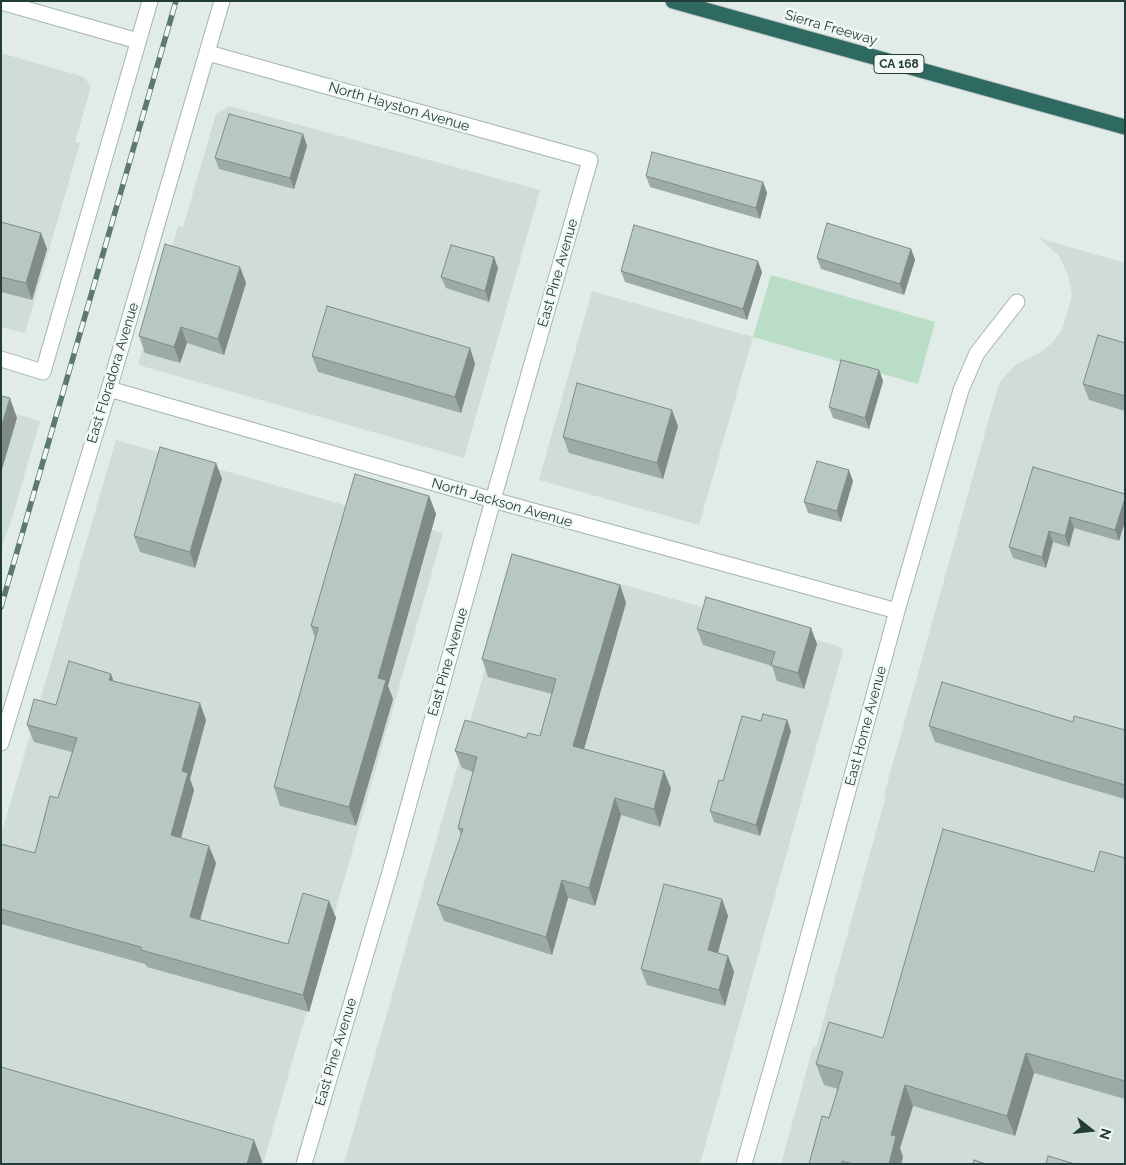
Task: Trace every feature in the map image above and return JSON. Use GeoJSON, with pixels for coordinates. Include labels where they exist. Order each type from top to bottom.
{"type":"FeatureCollection","features":[{"type":"Feature","properties":{"kind":"highway","name":"Sierra Freeway"},"geometry":{"type":"LineString","coordinates":[[673,1],[1125,127]]}},
{"type":"Feature","properties":{"kind":"street"},"geometry":{"type":"LineString","coordinates":[[1,359],[44,372],[150,1]]}},
{"type":"Feature","properties":{"kind":"street","name":"East Floradora Avenue"},"geometry":{"type":"LineString","coordinates":[[1,743],[109,389],[222,1]]}},
{"type":"Feature","properties":{"kind":"street"},"geometry":{"type":"LineString","coordinates":[[1,2],[138,41]]}},
{"type":"Feature","properties":{"kind":"street","name":"North Hayston Avenue"},"geometry":{"type":"LineString","coordinates":[[208,53],[590,160]]}},
{"type":"Feature","properties":{"kind":"street","name":"East Pine Avenue"},"geometry":{"type":"LineString","coordinates":[[304,1164],[390,872],[590,160]]}},
{"type":"Feature","properties":{"kind":"street","name":"East Home Avenue"},"geometry":{"type":"LineString","coordinates":[[744,1164],[897,611],[961,390],[977,353],[1017,302]]}},
{"type":"Feature","properties":{"kind":"street","name":"North Jackson Avenue"},"geometry":{"type":"LineString","coordinates":[[109,389],[493,500],[897,611]]}},
{"type":"Feature","properties":{"kind":"shaded area"},"geometry":{"type":"Polygon","coordinates":[[[1,53],[84,77],[91,87],[75,142],[80,143],[25,333],[1,327],[1,53]]]}},
{"type":"Feature","properties":{"kind":"shaded area"},"geometry":{"type":"Polygon","coordinates":[[[229,106],[540,190],[464,458],[138,365],[178,226],[183,227],[216,114],[229,106]]]}},
{"type":"Feature","properties":{"kind":"shaded area"},"geometry":{"type":"Polygon","coordinates":[[[1039,238],[1125,263],[1125,1164],[781,1164],[813,1047],[816,1047],[999,383],[1015,365],[1041,352],[1052,343],[1062,330],[1067,313],[1072,294],[1068,275],[1059,256],[1039,238]]]}},
{"type":"Feature","properties":{"kind":"shaded area"},"geometry":{"type":"Polygon","coordinates":[[[592,291],[753,337],[699,525],[539,480],[592,291]]]}},
{"type":"Feature","properties":{"kind":"shaded area"},"geometry":{"type":"Polygon","coordinates":[[[1,410],[40,421],[13,515],[1,549],[1,410]]]}},
{"type":"Feature","properties":{"kind":"shaded area"},"geometry":{"type":"Polygon","coordinates":[[[116,440],[443,533],[263,1164],[1,1164],[1,835],[116,440]]]}},
{"type":"Feature","properties":{"kind":"shaded area"},"geometry":{"type":"Polygon","coordinates":[[[520,555],[841,647],[843,651],[700,1164],[344,1164],[517,557],[520,555]]]}},
{"type":"Feature","properties":{"kind":"green space"},"geometry":{"type":"Polygon","coordinates":[[[771,275],[935,322],[918,384],[753,337],[771,275]]]}},
{"type":"Feature","properties":{"kind":"building"},"geometry":{"type":"Polygon","coordinates":[[[229,114],[303,134],[290,178],[215,158],[229,114]]]}},
{"type":"Feature","properties":{"kind":"building"},"geometry":{"type":"Polygon","coordinates":[[[652,152],[763,182],[756,208],[646,176],[652,152]]]}},
{"type":"Feature","properties":{"kind":"building"},"geometry":{"type":"Polygon","coordinates":[[[1,222],[41,233],[26,283],[1,277],[1,222]]]}},
{"type":"Feature","properties":{"kind":"building"},"geometry":{"type":"Polygon","coordinates":[[[827,223],[911,249],[900,284],[817,258],[827,223]]]}},
{"type":"Feature","properties":{"kind":"building"},"geometry":{"type":"Polygon","coordinates":[[[634,225],[758,261],[743,309],[621,271],[634,225]]]}},
{"type":"Feature","properties":{"kind":"building"},"geometry":{"type":"Polygon","coordinates":[[[165,244],[240,267],[218,339],[181,327],[174,347],[139,336],[165,244]]]}},
{"type":"Feature","properties":{"kind":"building"},"geometry":{"type":"Polygon","coordinates":[[[451,245],[494,257],[485,291],[441,277],[451,245]]]}},
{"type":"Feature","properties":{"kind":"building"},"geometry":{"type":"Polygon","coordinates":[[[327,306],[470,348],[455,397],[312,356],[327,306]]]}},
{"type":"Feature","properties":{"kind":"building"},"geometry":{"type":"Polygon","coordinates":[[[1098,335],[1125,343],[1125,396],[1083,384],[1098,335]]]}},
{"type":"Feature","properties":{"kind":"building"},"geometry":{"type":"Polygon","coordinates":[[[841,360],[879,370],[865,418],[829,407],[841,360]]]}},
{"type":"Feature","properties":{"kind":"building"},"geometry":{"type":"Polygon","coordinates":[[[577,383],[672,410],[657,463],[563,437],[577,383]]]}},
{"type":"Feature","properties":{"kind":"building"},"geometry":{"type":"Polygon","coordinates":[[[1,396],[10,398],[1,428],[1,396]]]}},
{"type":"Feature","properties":{"kind":"building"},"geometry":{"type":"Polygon","coordinates":[[[160,447],[216,463],[190,552],[134,536],[160,447]]]}},
{"type":"Feature","properties":{"kind":"building"},"geometry":{"type":"Polygon","coordinates":[[[817,461],[849,470],[837,511],[804,502],[817,461]]]}},
{"type":"Feature","properties":{"kind":"building"},"geometry":{"type":"Polygon","coordinates":[[[1033,467],[1125,494],[1115,530],[1070,517],[1065,536],[1049,531],[1042,557],[1009,547],[1033,467]]]}},
{"type":"Feature","properties":{"kind":"building"},"geometry":{"type":"Polygon","coordinates":[[[355,474],[429,496],[378,678],[386,680],[349,807],[274,787],[318,628],[311,626],[355,474]]]}},
{"type":"Feature","properties":{"kind":"building"},"geometry":{"type":"Polygon","coordinates":[[[512,554],[620,585],[573,746],[664,771],[654,809],[615,798],[589,888],[562,880],[546,937],[437,904],[463,829],[458,828],[477,757],[455,751],[465,720],[526,738],[528,733],[540,736],[556,679],[482,659],[512,554]]]}},
{"type":"Feature","properties":{"kind":"building"},"geometry":{"type":"Polygon","coordinates":[[[706,597],[811,628],[798,673],[771,665],[775,652],[697,629],[706,597]]]}},
{"type":"Feature","properties":{"kind":"building"},"geometry":{"type":"Polygon","coordinates":[[[69,661],[111,674],[109,680],[200,703],[182,771],[188,773],[171,835],[209,846],[190,917],[288,944],[303,893],[329,901],[303,995],[141,950],[141,947],[1,909],[1,844],[35,853],[50,796],[58,798],[77,738],[27,725],[34,699],[56,705],[69,661]]]}},
{"type":"Feature","properties":{"kind":"building"},"geometry":{"type":"Polygon","coordinates":[[[942,682],[1073,722],[1074,716],[1125,730],[1125,785],[929,726],[942,682]]]}},
{"type":"Feature","properties":{"kind":"building"},"geometry":{"type":"Polygon","coordinates":[[[763,714],[787,720],[756,825],[710,811],[719,780],[723,781],[742,716],[761,721],[763,714]]]}},
{"type":"Feature","properties":{"kind":"building"},"geometry":{"type":"Polygon","coordinates":[[[943,829],[1094,872],[1100,851],[1125,858],[1125,1081],[1026,1053],[1007,1116],[905,1085],[891,1135],[896,1136],[889,1164],[853,1164],[842,1161],[841,1164],[809,1164],[822,1116],[829,1118],[843,1072],[816,1064],[829,1022],[883,1038],[943,829]]]}},
{"type":"Feature","properties":{"kind":"building"},"geometry":{"type":"Polygon","coordinates":[[[664,884],[722,899],[708,950],[728,956],[719,990],[641,969],[664,884]]]}},
{"type":"Feature","properties":{"kind":"building"},"geometry":{"type":"Polygon","coordinates":[[[1,1067],[254,1140],[247,1164],[1,1164],[1,1067]]]}},
{"type":"Feature","properties":{"kind":"building"},"geometry":{"type":"Polygon","coordinates":[[[1048,1156],[1075,1164],[1046,1164],[1048,1156]]]}},
{"type":"Feature","properties":{"kind":"building"},"geometry":{"type":"Polygon","coordinates":[[[974,1160],[986,1164],[973,1164],[974,1160]]]}},
{"type":"Feature","properties":{"kind":"railway"},"geometry":{"type":"LineString","coordinates":[[1,607],[176,1]]}}]}
